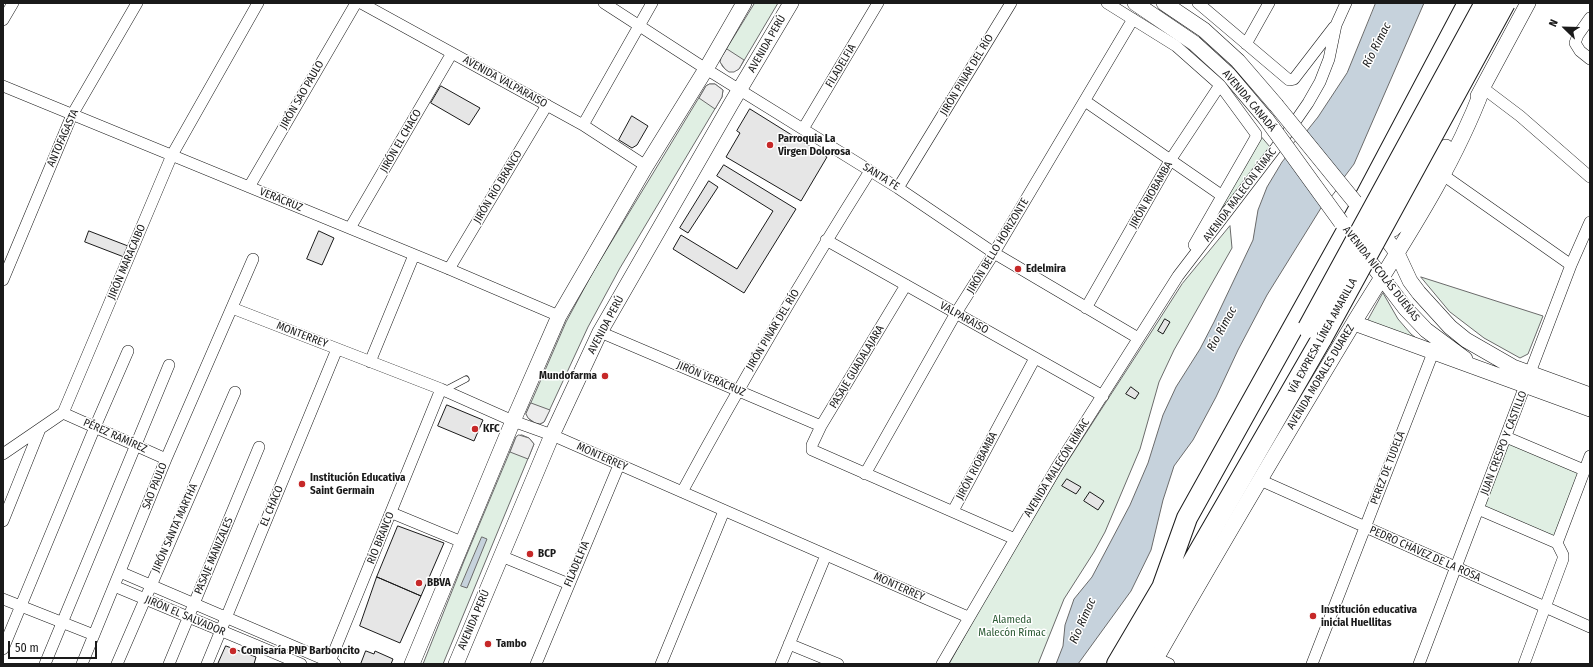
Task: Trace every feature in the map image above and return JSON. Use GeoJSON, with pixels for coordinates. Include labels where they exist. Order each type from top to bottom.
{"type":"FeatureCollection","features":[{"type":"Feature","properties":{"kind":"highway"},"geometry":{"type":"LineString","coordinates":[[1163,585],[1187,518],[1344,226],[1358,205],[1468,3]]}},
{"type":"Feature","properties":{"kind":"highway","name":"VÍA EXPRESA LÍNEA AMARILLA"},"geometry":{"type":"LineString","coordinates":[[1134,664],[1315,333],[1485,3]]}},
{"type":"Feature","properties":{"kind":"highway","name":"VÍA EXPRESA LÍNEA AMARILLA"},"geometry":{"type":"LineString","coordinates":[[1117,664],[1315,333],[1505,3]]}},
{"type":"Feature","properties":{"kind":"main road"},"geometry":{"type":"LineString","coordinates":[[412,664],[513,421],[559,316],[646,166],[706,69],[744,3]]}},
{"type":"Feature","properties":{"kind":"main road","name":"AVENIDA PERÚ"},"geometry":{"type":"LineString","coordinates":[[456,664],[552,435],[600,332],[791,3]]}},
{"type":"Feature","properties":{"kind":"main road","name":"AVENIDA CANADÁ"},"geometry":{"type":"LineString","coordinates":[[1136,3],[1194,43],[1229,75],[1267,120],[1344,226]]}},
{"type":"Feature","properties":{"kind":"main road","name":"AVENIDA CANADÁ"},"geometry":{"type":"LineString","coordinates":[[1164,3],[1204,30],[1238,61],[1358,205]]}},
{"type":"Feature","properties":{"kind":"main road","name":"AVENIDA MORALES DUAREZ"},"geometry":{"type":"LineString","coordinates":[[1383,234],[1393,229],[1408,214],[1462,120],[1483,88],[1528,3]]}},
{"type":"Feature","properties":{"kind":"main road","name":"AVENIDA MORALES DUAREZ"},"geometry":{"type":"LineString","coordinates":[[1159,662],[1260,480],[1417,221],[1443,175],[1470,124],[1483,88]]}},
{"type":"Feature","properties":{"kind":"main road","name":"AVENIDA NICOLÁS DUEÑAS"},"geometry":{"type":"LineString","coordinates":[[1358,205],[1397,253],[1410,281],[1419,293],[1450,327],[1466,340],[1513,367],[1528,380],[1590,409]]}},
{"type":"Feature","properties":{"kind":"main road","name":"AVENIDA NICOLÁS DUEÑAS"},"geometry":{"type":"LineString","coordinates":[[1344,226],[1385,273],[1405,308],[1426,330],[1436,347]]}},
{"type":"Feature","properties":{"kind":"main road","name":"AVENIDA NICOLÁS DUEÑAS"},"geometry":{"type":"LineString","coordinates":[[1354,323],[1436,347],[1479,368],[1590,395]]}},
{"type":"Feature","properties":{"kind":"street"},"geometry":{"type":"LineString","coordinates":[[3,20],[13,3]]}},
{"type":"Feature","properties":{"kind":"street","name":"ANTOFAGASTA"},"geometry":{"type":"LineString","coordinates":[[3,280],[72,115],[137,3]]}},
{"type":"Feature","properties":{"kind":"street","name":"JIRÓN MARACAIBO"},"geometry":{"type":"LineString","coordinates":[[63,413],[172,155],[258,3]]}},
{"type":"Feature","properties":{"kind":"street","name":"JIRÓN SAO PAULO"},"geometry":{"type":"LineString","coordinates":[[249,187],[356,3]]}},
{"type":"Feature","properties":{"kind":"street","name":"AVENIDA VALPARAISO"},"geometry":{"type":"LineString","coordinates":[[361,3],[583,125],[646,166]]}},
{"type":"Feature","properties":{"kind":"street","name":"SANTA FE"},"geometry":{"type":"LineString","coordinates":[[604,3],[706,69],[898,188],[994,253],[1138,338]]}},
{"type":"Feature","properties":{"kind":"street"},"geometry":{"type":"LineString","coordinates":[[583,125],[652,3]]}},
{"type":"Feature","properties":{"kind":"street","name":"FILADELFIA"},"geometry":{"type":"LineString","coordinates":[[803,129],[878,3]]}},
{"type":"Feature","properties":{"kind":"street","name":"JIRÓN PINAR DEL RÍO"},"geometry":{"type":"LineString","coordinates":[[898,188],[1011,3]]}},
{"type":"Feature","properties":{"kind":"street","name":"AVENIDA CANADÁ"},"geometry":{"type":"LineString","coordinates":[[1107,3],[1176,46],[1220,85],[1254,132]]}},
{"type":"Feature","properties":{"kind":"street"},"geometry":{"type":"LineString","coordinates":[[1198,3],[1246,44],[1269,3]]}},
{"type":"Feature","properties":{"kind":"street","name":"AVENIDA MALECÓN RÍMAC"},"geometry":{"type":"LineString","coordinates":[[1178,276],[1308,103],[1320,82],[1329,59],[1336,25],[1346,3]]}},
{"type":"Feature","properties":{"kind":"street"},"geometry":{"type":"LineString","coordinates":[[1590,18],[1578,35],[1575,43],[1580,51],[1590,59]]}},
{"type":"Feature","properties":{"kind":"street","name":"JIRÓN BELLO HORIZONTE"},"geometry":{"type":"LineString","coordinates":[[865,474],[956,314],[994,253],[1133,19]]}},
{"type":"Feature","properties":{"kind":"street","name":"AVENIDA MALECÓN RÍMAC"},"geometry":{"type":"LineString","coordinates":[[1246,44],[1288,80],[1294,79],[1336,25]]}},
{"type":"Feature","properties":{"kind":"street","name":"JIRÓN EL CHACO"},"geometry":{"type":"LineString","coordinates":[[350,228],[452,53]]}},
{"type":"Feature","properties":{"kind":"street","name":"JIRÓN RIOBAMBA"},"geometry":{"type":"LineString","coordinates":[[1086,308],[1171,159],[1220,85]]}},
{"type":"Feature","properties":{"kind":"street","name":"VERACRUZ"},"geometry":{"type":"LineString","coordinates":[[3,86],[350,228],[559,316]]}},
{"type":"Feature","properties":{"kind":"street"},"geometry":{"type":"LineString","coordinates":[[1483,88],[1520,116],[1590,177]]}},
{"type":"Feature","properties":{"kind":"street"},"geometry":{"type":"LineString","coordinates":[[1085,101],[1222,195]]}},
{"type":"Feature","properties":{"kind":"street","name":"JIRÓN RÍO BRANCO"},"geometry":{"type":"LineString","coordinates":[[449,269],[546,105]]}},
{"type":"Feature","properties":{"kind":"street","name":"AVENIDA MALECÓN RÍMAC"},"geometry":{"type":"LineString","coordinates":[[942,664],[968,617],[1057,467],[1178,276],[1222,195],[1256,137],[1254,132]]}},
{"type":"Feature","properties":{"kind":"street","name":"JIRÓN PINAR DEL RÍO"},"geometry":{"type":"LineString","coordinates":[[682,492],[737,390],[826,240],[870,171]]}},
{"type":"Feature","properties":{"kind":"street"},"geometry":{"type":"LineString","coordinates":[[1443,175],[1571,265]]}},
{"type":"Feature","properties":{"kind":"street","name":"JUAN CRESPO Y CASTILLO"},"geometry":{"type":"LineString","coordinates":[[1419,664],[1571,265],[1590,222]]}},
{"type":"Feature","properties":{"kind":"street","name":"VALPARAISO"},"geometry":{"type":"LineString","coordinates":[[826,240],[1102,396]]}},
{"type":"Feature","properties":{"kind":"street"},"geometry":{"type":"LineString","coordinates":[[370,362],[414,255]]}},
{"type":"Feature","properties":{"kind":"street","name":"SAO PAULO"},"geometry":{"type":"LineString","coordinates":[[82,664],[166,459],[253,259]]}},
{"type":"Feature","properties":{"kind":"street","name":"PASAJE GUADALAJARA"},"geometry":{"type":"LineString","coordinates":[[865,474],[812,450],[812,445],[821,426],[906,285]]}},
{"type":"Feature","properties":{"kind":"street","name":"MONTERREY"},"geometry":{"type":"LineString","coordinates":[[232,308],[443,390],[513,421],[552,435],[968,617]]}},
{"type":"Feature","properties":{"kind":"street","name":"JIRÓN VERACRUZ"},"geometry":{"type":"LineString","coordinates":[[600,332],[821,426]]}},
{"type":"Feature","properties":{"kind":"street","name":"PEREZ DE TUDELA"},"geometry":{"type":"LineString","coordinates":[[1312,664],[1436,347]]}},
{"type":"Feature","properties":{"kind":"street","name":"EL CHACO"},"geometry":{"type":"LineString","coordinates":[[206,664],[337,348]]}},
{"type":"Feature","properties":{"kind":"street"},"geometry":{"type":"LineString","coordinates":[[3,649],[128,351]]}},
{"type":"Feature","properties":{"kind":"street","name":"JIRÓN RIOBAMBA"},"geometry":{"type":"LineString","coordinates":[[953,511],[1035,358]]}},
{"type":"Feature","properties":{"kind":"street"},"geometry":{"type":"LineString","coordinates":[[45,664],[169,365]]}},
{"type":"Feature","properties":{"kind":"street","name":"RÍO BRANCO"},"geometry":{"type":"LineString","coordinates":[[331,663],[443,390]]}},
{"type":"Feature","properties":{"kind":"street","name":"JIRÓN SANTA MARTHA"},"geometry":{"type":"LineString","coordinates":[[117,664],[235,392]]}},
{"type":"Feature","properties":{"kind":"street"},"geometry":{"type":"LineString","coordinates":[[3,454],[63,413]]}},
{"type":"Feature","properties":{"kind":"street","name":"PÉREZ RAMÍREZ"},"geometry":{"type":"LineString","coordinates":[[63,413],[166,459]]}},
{"type":"Feature","properties":{"kind":"street"},"geometry":{"type":"LineString","coordinates":[[3,521],[40,429]]}},
{"type":"Feature","properties":{"kind":"street"},"geometry":{"type":"LineString","coordinates":[[1506,437],[1584,470]]}},
{"type":"Feature","properties":{"kind":"street","name":"PASAJE MANIZALES"},"geometry":{"type":"LineString","coordinates":[[169,664],[259,447]]}},
{"type":"Feature","properties":{"kind":"street"},"geometry":{"type":"LineString","coordinates":[[1524,664],[1546,608],[1563,557],[1558,543],[1590,456]]}},
{"type":"Feature","properties":{"kind":"street","name":"FILADELFIA"},"geometry":{"type":"LineString","coordinates":[[536,664],[619,465]]}},
{"type":"Feature","properties":{"kind":"street"},"geometry":{"type":"LineString","coordinates":[[865,474],[1015,539]]}},
{"type":"Feature","properties":{"kind":"street","name":"PEDRO CHÁVEZ DE LA ROSA"},"geometry":{"type":"LineString","coordinates":[[1260,480],[1590,627]]}},
{"type":"Feature","properties":{"kind":"street"},"geometry":{"type":"LineString","coordinates":[[1478,509],[1558,543]]}},
{"type":"Feature","properties":{"kind":"street"},"geometry":{"type":"LineString","coordinates":[[661,664],[724,511]]}},
{"type":"Feature","properties":{"kind":"street"},"geometry":{"type":"LineString","coordinates":[[392,513],[462,542]]}},
{"type":"Feature","properties":{"kind":"street"},"geometry":{"type":"LineString","coordinates":[[781,664],[826,555]]}},
{"type":"Feature","properties":{"kind":"street"},"geometry":{"type":"LineString","coordinates":[[501,556],[569,584]]}},
{"type":"Feature","properties":{"kind":"street","name":"JIRÓN EL SALVADOR"},"geometry":{"type":"LineString","coordinates":[[120,572],[331,663]]}},
{"type":"Feature","properties":{"kind":"street","name":"JIRÓN EL SALVADOR"},"geometry":{"type":"LineString","coordinates":[[114,586],[301,664]]}},
{"type":"Feature","properties":{"kind":"street"},"geometry":{"type":"LineString","coordinates":[[3,599],[94,635]]}},
{"type":"Feature","properties":{"kind":"street"},"geometry":{"type":"LineString","coordinates":[[789,644],[838,664]]}},
{"type":"Feature","properties":{"kind":"lane"},"geometry":{"type":"LineString","coordinates":[[443,390],[466,378]]}},
{"type":"Feature","properties":{"kind":"green space"},"geometry":{"type":"Polygon","coordinates":[[[755,3],[778,3],[739,69],[732,71],[726,70],[723,68],[721,58],[755,3]]]}},
{"type":"Feature","properties":{"kind":"green space"},"geometry":{"type":"Polygon","coordinates":[[[715,84],[723,90],[722,97],[620,268],[588,327],[544,422],[540,424],[530,420],[526,414],[566,322],[593,272],[706,86],[715,84]]]}},
{"type":"Feature","properties":{"kind":"green space"},"geometry":{"type":"Polygon","coordinates":[[[1259,134],[1270,147],[1262,161],[1212,221],[1259,134]]]}},
{"type":"Feature","properties":{"kind":"green space","name":"Alameda Malecón Rímac"},"geometry":{"type":"Polygon","coordinates":[[[1230,226],[1232,248],[1174,350],[1159,382],[1140,449],[1105,532],[1064,599],[1038,664],[949,664],[987,596],[1060,473],[1182,284],[1230,226]]]}},
{"type":"Feature","properties":{"kind":"green space"},"geometry":{"type":"Polygon","coordinates":[[[1421,277],[1543,316],[1528,354],[1520,358],[1484,338],[1450,312],[1421,277]]]}},
{"type":"Feature","properties":{"kind":"green space"},"geometry":{"type":"Polygon","coordinates":[[[1383,293],[1398,319],[1411,334],[1434,352],[1366,324],[1383,293]]]}},
{"type":"Feature","properties":{"kind":"green space"},"geometry":{"type":"Polygon","coordinates":[[[522,435],[529,438],[534,444],[443,664],[423,664],[516,437],[522,435]]]}},
{"type":"Feature","properties":{"kind":"green space"},"geometry":{"type":"Polygon","coordinates":[[[1508,441],[1581,471],[1553,540],[1483,508],[1508,441]]]}},
{"type":"Feature","properties":{"kind":"shaded area"},"geometry":{"type":"Polygon","coordinates":[[[727,49],[744,60],[739,69],[734,72],[729,72],[720,62],[727,49]]]}},
{"type":"Feature","properties":{"kind":"shaded area"},"geometry":{"type":"Polygon","coordinates":[[[715,84],[723,90],[722,97],[715,109],[699,98],[706,86],[715,84]]]}},
{"type":"Feature","properties":{"kind":"shaded area"},"geometry":{"type":"Polygon","coordinates":[[[531,403],[550,410],[544,422],[540,424],[535,423],[528,418],[526,414],[531,403]]]}},
{"type":"Feature","properties":{"kind":"shaded area"},"geometry":{"type":"Polygon","coordinates":[[[519,435],[529,438],[534,444],[528,459],[510,452],[516,437],[519,435]]]}},
{"type":"Feature","properties":{"kind":"water","name":"Río Rímac"},"geometry":{"type":"Polygon","coordinates":[[[1376,3],[1424,3],[1354,164],[1321,208],[1267,295],[1193,440],[1174,466],[1163,500],[1151,550],[1131,591],[1078,664],[1056,664],[1063,646],[1065,625],[1074,599],[1092,577],[1130,505],[1148,463],[1163,415],[1176,387],[1200,349],[1214,322],[1253,240],[1258,210],[1267,187],[1282,162],[1318,117],[1347,73],[1376,3]]]}},
{"type":"Feature","properties":{"kind":"water"},"geometry":{"type":"Polygon","coordinates":[[[482,537],[487,539],[467,588],[461,586],[482,537]]]}},
{"type":"Feature","properties":{"kind":"pier"},"geometry":{"type":"Polygon","coordinates":[[[1305,129],[1345,179],[1324,206],[1284,156],[1305,129]]]}},
{"type":"Feature","properties":{"kind":"building"},"geometry":{"type":"Polygon","coordinates":[[[441,86],[480,108],[469,125],[431,103],[441,86]]]}},
{"type":"Feature","properties":{"kind":"building","name":"Parroquia La Virgen Dolorosa"},"geometry":{"type":"Polygon","coordinates":[[[750,109],[827,157],[801,201],[726,157],[740,133],[737,131],[750,109]]]}},
{"type":"Feature","properties":{"kind":"building"},"geometry":{"type":"Polygon","coordinates":[[[632,116],[648,126],[637,145],[632,148],[619,140],[632,116]]]}},
{"type":"Feature","properties":{"kind":"building"},"geometry":{"type":"Polygon","coordinates":[[[724,165],[796,209],[744,293],[673,249],[681,235],[737,269],[773,211],[717,176],[724,165]]]}},
{"type":"Feature","properties":{"kind":"building"},"geometry":{"type":"Polygon","coordinates":[[[709,181],[718,187],[688,233],[680,228],[709,181]]]}},
{"type":"Feature","properties":{"kind":"building"},"geometry":{"type":"Polygon","coordinates":[[[89,231],[128,246],[124,257],[85,242],[89,231]]]}},
{"type":"Feature","properties":{"kind":"building"},"geometry":{"type":"Polygon","coordinates":[[[319,231],[334,238],[322,265],[307,259],[319,231]]]}},
{"type":"Feature","properties":{"kind":"building"},"geometry":{"type":"Polygon","coordinates":[[[1165,319],[1170,322],[1163,334],[1158,331],[1165,319]]]}},
{"type":"Feature","properties":{"kind":"building"},"geometry":{"type":"Polygon","coordinates":[[[1131,387],[1139,393],[1135,399],[1126,394],[1131,387]]]}},
{"type":"Feature","properties":{"kind":"building"},"geometry":{"type":"Polygon","coordinates":[[[447,405],[483,420],[474,441],[438,426],[447,405]]]}},
{"type":"Feature","properties":{"kind":"building"},"geometry":{"type":"Polygon","coordinates":[[[1067,479],[1081,487],[1076,494],[1062,486],[1067,479]]]}},
{"type":"Feature","properties":{"kind":"building"},"geometry":{"type":"Polygon","coordinates":[[[1090,492],[1104,501],[1098,510],[1084,501],[1090,492]]]}},
{"type":"Feature","properties":{"kind":"building"},"geometry":{"type":"Polygon","coordinates":[[[398,526],[444,543],[421,596],[377,577],[398,526]]]}},
{"type":"Feature","properties":{"kind":"building"},"geometry":{"type":"Polygon","coordinates":[[[377,577],[421,596],[400,643],[360,626],[377,577]]]}},
{"type":"Feature","properties":{"kind":"building","name":"Comisaría PNP Barboncito"},"geometry":{"type":"Polygon","coordinates":[[[226,646],[256,657],[254,664],[218,664],[226,646]]]}},
{"type":"Feature","properties":{"kind":"building"},"geometry":{"type":"Polygon","coordinates":[[[366,651],[374,654],[375,651],[393,659],[391,664],[361,664],[366,651]]]}},
{"type":"Feature","properties":{"kind":"place","name":"Parroquia La Virgen Dolorosa"},"geometry":{"type":"Point","coordinates":[770,145]}},
{"type":"Feature","properties":{"kind":"place","name":"Edelmira"},"geometry":{"type":"Point","coordinates":[1018,269]}},
{"type":"Feature","properties":{"kind":"place","name":"Mundofarma"},"geometry":{"type":"Point","coordinates":[605,376]}},
{"type":"Feature","properties":{"kind":"place","name":"KFC"},"geometry":{"type":"Point","coordinates":[475,429]}},
{"type":"Feature","properties":{"kind":"place","name":"Institución Educativa Saint Germain"},"geometry":{"type":"Point","coordinates":[302,484]}},
{"type":"Feature","properties":{"kind":"place","name":"BCP"},"geometry":{"type":"Point","coordinates":[530,554]}},
{"type":"Feature","properties":{"kind":"place","name":"BBVA"},"geometry":{"type":"Point","coordinates":[419,583]}},
{"type":"Feature","properties":{"kind":"place","name":"Institución educativa inicial Huellitas"},"geometry":{"type":"Point","coordinates":[1313,616]}},
{"type":"Feature","properties":{"kind":"place","name":"Tambo"},"geometry":{"type":"Point","coordinates":[488,644]}},
{"type":"Feature","properties":{"kind":"place","name":"Comisaría PNP Barboncito"},"geometry":{"type":"Point","coordinates":[233,651]}}]}
